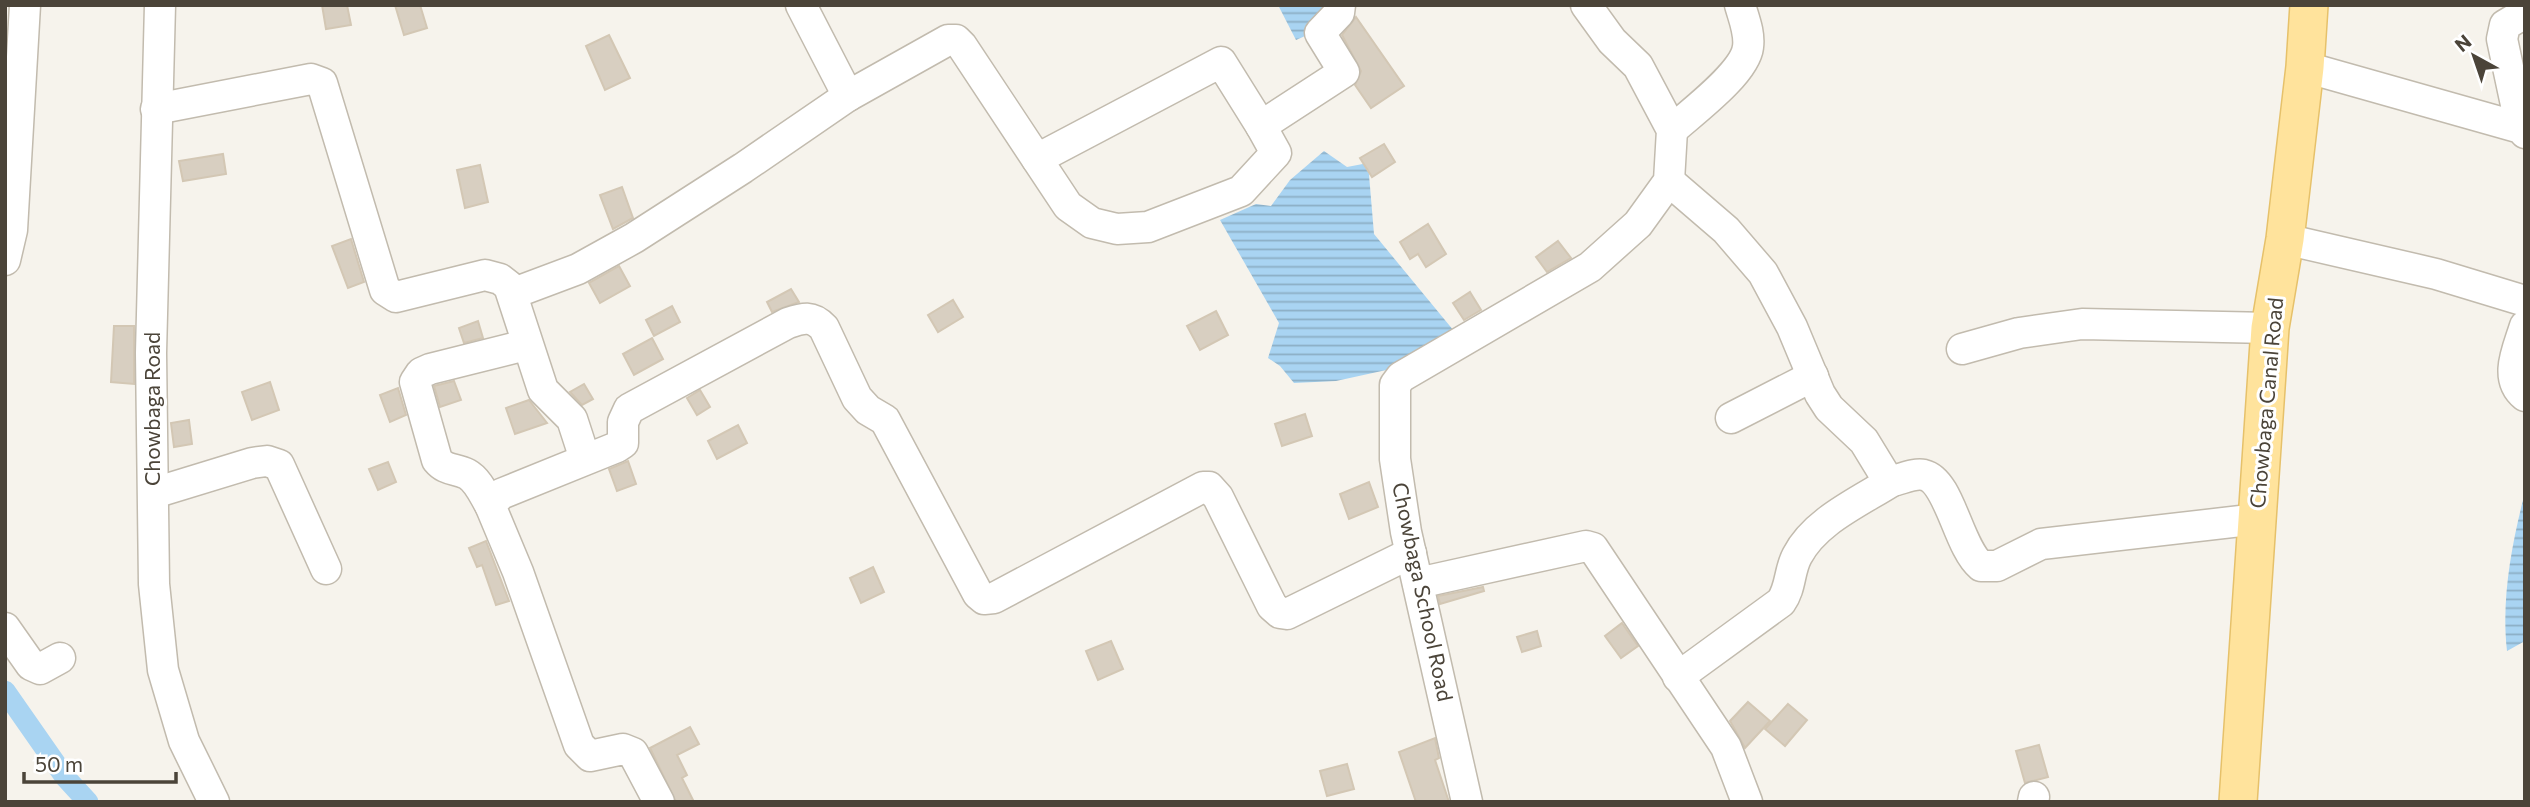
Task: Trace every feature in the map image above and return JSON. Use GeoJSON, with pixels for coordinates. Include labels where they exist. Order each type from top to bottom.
{"type":"FeatureCollection","features":[{"type":"Feature","properties":{"kind":"main road","name":"Chowbaga Canal Road"},"geometry":{"type":"LineString","coordinates":[[2238,802],[2270,328],[2285,239],[2305,67],[2308,5]]}},
{"type":"Feature","properties":{"kind":"street"},"geometry":{"type":"LineString","coordinates":[[5,260],[12,230],[25,5]]}},
{"type":"Feature","properties":{"kind":"street","name":"Chowbaga Road"},"geometry":{"type":"LineString","coordinates":[[160,5],[151,353],[154,584],[163,670],[184,741],[214,802]]}},
{"type":"Feature","properties":{"kind":"street"},"geometry":{"type":"LineString","coordinates":[[801,5],[848,96]]}},
{"type":"Feature","properties":{"kind":"street"},"geometry":{"type":"LineString","coordinates":[[1586,5],[1612,41],[1638,66],[1672,130],[1670,181],[1726,230],[1763,273],[1792,327],[1829,408],[1853,427],[1892,481]]}},
{"type":"Feature","properties":{"kind":"street"},"geometry":{"type":"LineString","coordinates":[[1672,130],[1742,65],[1748,50],[1749,35],[1740,5]]}},
{"type":"Feature","properties":{"kind":"street"},"geometry":{"type":"LineString","coordinates":[[1261,126],[1344,72],[1320,33],[1339,9]]}},
{"type":"Feature","properties":{"kind":"street"},"geometry":{"type":"LineString","coordinates":[[2305,67],[2523,131],[2502,39],[2505,25],[2525,13]]}},
{"type":"Feature","properties":{"kind":"street"},"geometry":{"type":"LineString","coordinates":[[514,293],[578,269],[634,237],[743,168],[848,96],[948,40],[956,40],[962,46],[1068,206],[1092,223],[1117,229],[1148,227],[1241,191],[1276,153],[1221,62],[1037,159]]}},
{"type":"Feature","properties":{"kind":"street"},"geometry":{"type":"LineString","coordinates":[[156,108],[311,79],[322,83],[385,290],[390,296],[396,297],[485,275],[500,279],[514,293],[526,345],[543,390],[572,419],[585,458]]}},
{"type":"Feature","properties":{"kind":"street","name":"Chowbaga School Road"},"geometry":{"type":"LineString","coordinates":[[1466,802],[1411,553],[1395,459],[1394,392],[1398,380],[1590,267],[1638,224],[1670,181]]}},
{"type":"Feature","properties":{"kind":"street"},"geometry":{"type":"LineString","coordinates":[[2285,239],[2436,274],[2525,301]]}},
{"type":"Feature","properties":{"kind":"street"},"geometry":{"type":"LineString","coordinates":[[490,505],[501,494],[623,443],[622,422],[629,409],[788,323],[805,318],[817,320],[824,328],[863,406],[885,420],[978,594],[984,599],[994,598],[1203,487],[1209,487],[1218,497],[1272,606],[1280,613],[1287,614],[1411,553]]}},
{"type":"Feature","properties":{"kind":"street"},"geometry":{"type":"LineString","coordinates":[[1962,349],[2019,333],[2082,324],[2270,328]]}},
{"type":"Feature","properties":{"kind":"street"},"geometry":{"type":"LineString","coordinates":[[2525,326],[2512,376],[2515,386],[2525,396]]}},
{"type":"Feature","properties":{"kind":"street"},"geometry":{"type":"LineString","coordinates":[[526,345],[421,373],[415,382],[437,460],[444,468],[465,472],[474,479],[490,505],[518,572],[579,745],[590,756],[623,750],[633,753],[659,802]]}},
{"type":"Feature","properties":{"kind":"street"},"geometry":{"type":"LineString","coordinates":[[1731,418],[1813,376]]}},
{"type":"Feature","properties":{"kind":"street"},"geometry":{"type":"LineString","coordinates":[[153,493],[252,463],[267,461],[279,465],[326,569]]}},
{"type":"Feature","properties":{"kind":"street"},"geometry":{"type":"LineString","coordinates":[[1678,677],[1781,602],[1787,593],[1795,559],[1806,539],[1892,481],[1920,474],[1931,478],[1940,488],[1967,549],[1981,566],[1997,566],[2041,544],[2258,519]]}},
{"type":"Feature","properties":{"kind":"street"},"geometry":{"type":"LineString","coordinates":[[1418,583],[1586,546],[1593,548],[1726,747],[1746,802]]}},
{"type":"Feature","properties":{"kind":"street"},"geometry":{"type":"LineString","coordinates":[[5,628],[31,665],[40,669],[60,658]]}},
{"type":"Feature","properties":{"kind":"water"},"geometry":{"type":"Polygon","coordinates":[[[1278,5],[1340,5],[1321,29],[1296,40],[1278,5]]]}},
{"type":"Feature","properties":{"kind":"water"},"geometry":{"type":"Polygon","coordinates":[[[1324,151],[1347,167],[1368,163],[1374,234],[1454,331],[1391,369],[1336,381],[1294,383],[1280,366],[1268,358],[1279,323],[1220,220],[1256,204],[1271,206],[1290,180],[1324,151]]]}},
{"type":"Feature","properties":{"kind":"water"},"geometry":{"type":"Polygon","coordinates":[[[2525,492],[2525,641],[2507,651],[2505,611],[2509,571],[2525,492]]]}},
{"type":"Feature","properties":{"kind":"building"},"geometry":{"type":"Polygon","coordinates":[[[322,5],[347,5],[351,25],[326,29],[322,5]]]}},
{"type":"Feature","properties":{"kind":"building"},"geometry":{"type":"Polygon","coordinates":[[[395,5],[420,5],[427,28],[404,35],[395,5]]]}},
{"type":"Feature","properties":{"kind":"building"},"geometry":{"type":"Polygon","coordinates":[[[1356,17],[1404,86],[1371,108],[1355,85],[1361,71],[1342,35],[1356,17]]]}},
{"type":"Feature","properties":{"kind":"building"},"geometry":{"type":"Polygon","coordinates":[[[609,35],[630,78],[605,90],[586,46],[609,35]]]}},
{"type":"Feature","properties":{"kind":"building"},"geometry":{"type":"Polygon","coordinates":[[[1384,144],[1395,162],[1372,177],[1360,158],[1384,144]]]}},
{"type":"Feature","properties":{"kind":"building"},"geometry":{"type":"Polygon","coordinates":[[[223,154],[226,174],[183,181],[179,161],[223,154]]]}},
{"type":"Feature","properties":{"kind":"building"},"geometry":{"type":"Polygon","coordinates":[[[480,165],[488,202],[465,208],[457,170],[480,165]]]}},
{"type":"Feature","properties":{"kind":"building"},"geometry":{"type":"Polygon","coordinates":[[[622,187],[633,218],[613,229],[600,195],[622,187]]]}},
{"type":"Feature","properties":{"kind":"building"},"geometry":{"type":"Polygon","coordinates":[[[1428,224],[1446,254],[1426,267],[1418,254],[1410,259],[1400,242],[1428,224]]]}},
{"type":"Feature","properties":{"kind":"building"},"geometry":{"type":"Polygon","coordinates":[[[351,239],[364,282],[348,288],[332,246],[351,239]]]}},
{"type":"Feature","properties":{"kind":"building"},"geometry":{"type":"Polygon","coordinates":[[[1558,241],[1571,258],[1547,272],[1536,257],[1558,241]]]}},
{"type":"Feature","properties":{"kind":"building"},"geometry":{"type":"Polygon","coordinates":[[[619,266],[630,286],[600,303],[589,283],[619,266]]]}},
{"type":"Feature","properties":{"kind":"building"},"geometry":{"type":"Polygon","coordinates":[[[791,289],[799,302],[772,312],[767,302],[791,289]]]}},
{"type":"Feature","properties":{"kind":"building"},"geometry":{"type":"Polygon","coordinates":[[[1470,292],[1481,310],[1464,320],[1453,303],[1470,292]]]}},
{"type":"Feature","properties":{"kind":"building"},"geometry":{"type":"Polygon","coordinates":[[[953,300],[963,317],[938,332],[928,315],[953,300]]]}},
{"type":"Feature","properties":{"kind":"building"},"geometry":{"type":"Polygon","coordinates":[[[672,306],[680,322],[654,336],[646,320],[672,306]]]}},
{"type":"Feature","properties":{"kind":"building"},"geometry":{"type":"Polygon","coordinates":[[[1216,311],[1228,335],[1200,350],[1187,326],[1216,311]]]}},
{"type":"Feature","properties":{"kind":"building"},"geometry":{"type":"Polygon","coordinates":[[[478,321],[483,338],[464,343],[459,328],[478,321]]]}},
{"type":"Feature","properties":{"kind":"building"},"geometry":{"type":"Polygon","coordinates":[[[114,326],[134,326],[134,384],[111,382],[114,326]]]}},
{"type":"Feature","properties":{"kind":"building"},"geometry":{"type":"Polygon","coordinates":[[[652,338],[663,359],[634,375],[623,354],[652,338]]]}},
{"type":"Feature","properties":{"kind":"building"},"geometry":{"type":"Polygon","coordinates":[[[454,381],[461,400],[440,407],[434,386],[454,381]]]}},
{"type":"Feature","properties":{"kind":"building"},"geometry":{"type":"Polygon","coordinates":[[[270,382],[279,410],[252,420],[242,392],[270,382]]]}},
{"type":"Feature","properties":{"kind":"building"},"geometry":{"type":"Polygon","coordinates":[[[584,384],[593,399],[582,405],[570,392],[584,384]]]}},
{"type":"Feature","properties":{"kind":"building"},"geometry":{"type":"Polygon","coordinates":[[[398,388],[406,415],[390,422],[380,395],[398,388]]]}},
{"type":"Feature","properties":{"kind":"building"},"geometry":{"type":"Polygon","coordinates":[[[700,390],[710,407],[697,415],[687,398],[700,390]]]}},
{"type":"Feature","properties":{"kind":"building"},"geometry":{"type":"Polygon","coordinates":[[[529,400],[547,423],[515,434],[506,408],[529,400]]]}},
{"type":"Feature","properties":{"kind":"building"},"geometry":{"type":"Polygon","coordinates":[[[1305,414],[1312,436],[1282,446],[1275,424],[1305,414]]]}},
{"type":"Feature","properties":{"kind":"building"},"geometry":{"type":"Polygon","coordinates":[[[189,420],[192,444],[174,447],[171,423],[189,420]]]}},
{"type":"Feature","properties":{"kind":"building"},"geometry":{"type":"Polygon","coordinates":[[[738,425],[747,443],[717,459],[708,441],[738,425]]]}},
{"type":"Feature","properties":{"kind":"building"},"geometry":{"type":"Polygon","coordinates":[[[628,461],[636,484],[617,491],[609,469],[628,461]]]}},
{"type":"Feature","properties":{"kind":"building"},"geometry":{"type":"Polygon","coordinates":[[[388,462],[396,482],[378,490],[369,469],[388,462]]]}},
{"type":"Feature","properties":{"kind":"building"},"geometry":{"type":"Polygon","coordinates":[[[1369,482],[1378,507],[1349,519],[1340,494],[1369,482]]]}},
{"type":"Feature","properties":{"kind":"building"},"geometry":{"type":"Polygon","coordinates":[[[486,541],[509,601],[496,605],[482,565],[477,567],[469,548],[486,541]]]}},
{"type":"Feature","properties":{"kind":"building"},"geometry":{"type":"Polygon","coordinates":[[[873,567],[884,592],[861,603],[850,578],[873,567]]]}},
{"type":"Feature","properties":{"kind":"building"},"geometry":{"type":"Polygon","coordinates":[[[1483,587],[1484,591],[1440,604],[1438,596],[1483,587]]]}},
{"type":"Feature","properties":{"kind":"building"},"geometry":{"type":"Polygon","coordinates":[[[1622,623],[1638,646],[1621,658],[1605,636],[1622,623]]]}},
{"type":"Feature","properties":{"kind":"building"},"geometry":{"type":"Polygon","coordinates":[[[1537,631],[1541,646],[1522,652],[1517,637],[1537,631]]]}},
{"type":"Feature","properties":{"kind":"building"},"geometry":{"type":"Polygon","coordinates":[[[1111,641],[1123,669],[1098,680],[1086,651],[1111,641]]]}},
{"type":"Feature","properties":{"kind":"building"},"geometry":{"type":"Polygon","coordinates":[[[1748,702],[1770,721],[1745,748],[1730,721],[1748,702]]]}},
{"type":"Feature","properties":{"kind":"building"},"geometry":{"type":"Polygon","coordinates":[[[1788,704],[1807,720],[1785,746],[1765,729],[1788,704]]]}},
{"type":"Feature","properties":{"kind":"building"},"geometry":{"type":"Polygon","coordinates":[[[690,727],[699,744],[677,755],[687,775],[682,778],[694,802],[676,802],[650,748],[690,727]]]}},
{"type":"Feature","properties":{"kind":"building"},"geometry":{"type":"Polygon","coordinates":[[[1435,738],[1439,758],[1435,760],[1449,802],[1416,802],[1399,752],[1435,738]]]}},
{"type":"Feature","properties":{"kind":"building"},"geometry":{"type":"Polygon","coordinates":[[[2039,745],[2048,777],[2025,783],[2016,751],[2039,745]]]}},
{"type":"Feature","properties":{"kind":"building"},"geometry":{"type":"Polygon","coordinates":[[[1347,764],[1354,789],[1327,796],[1320,771],[1347,764]]]}},
{"type":"Feature","properties":{"kind":"waterway"},"geometry":{"type":"LineString","coordinates":[[5,691],[65,777],[88,802]]}}]}
